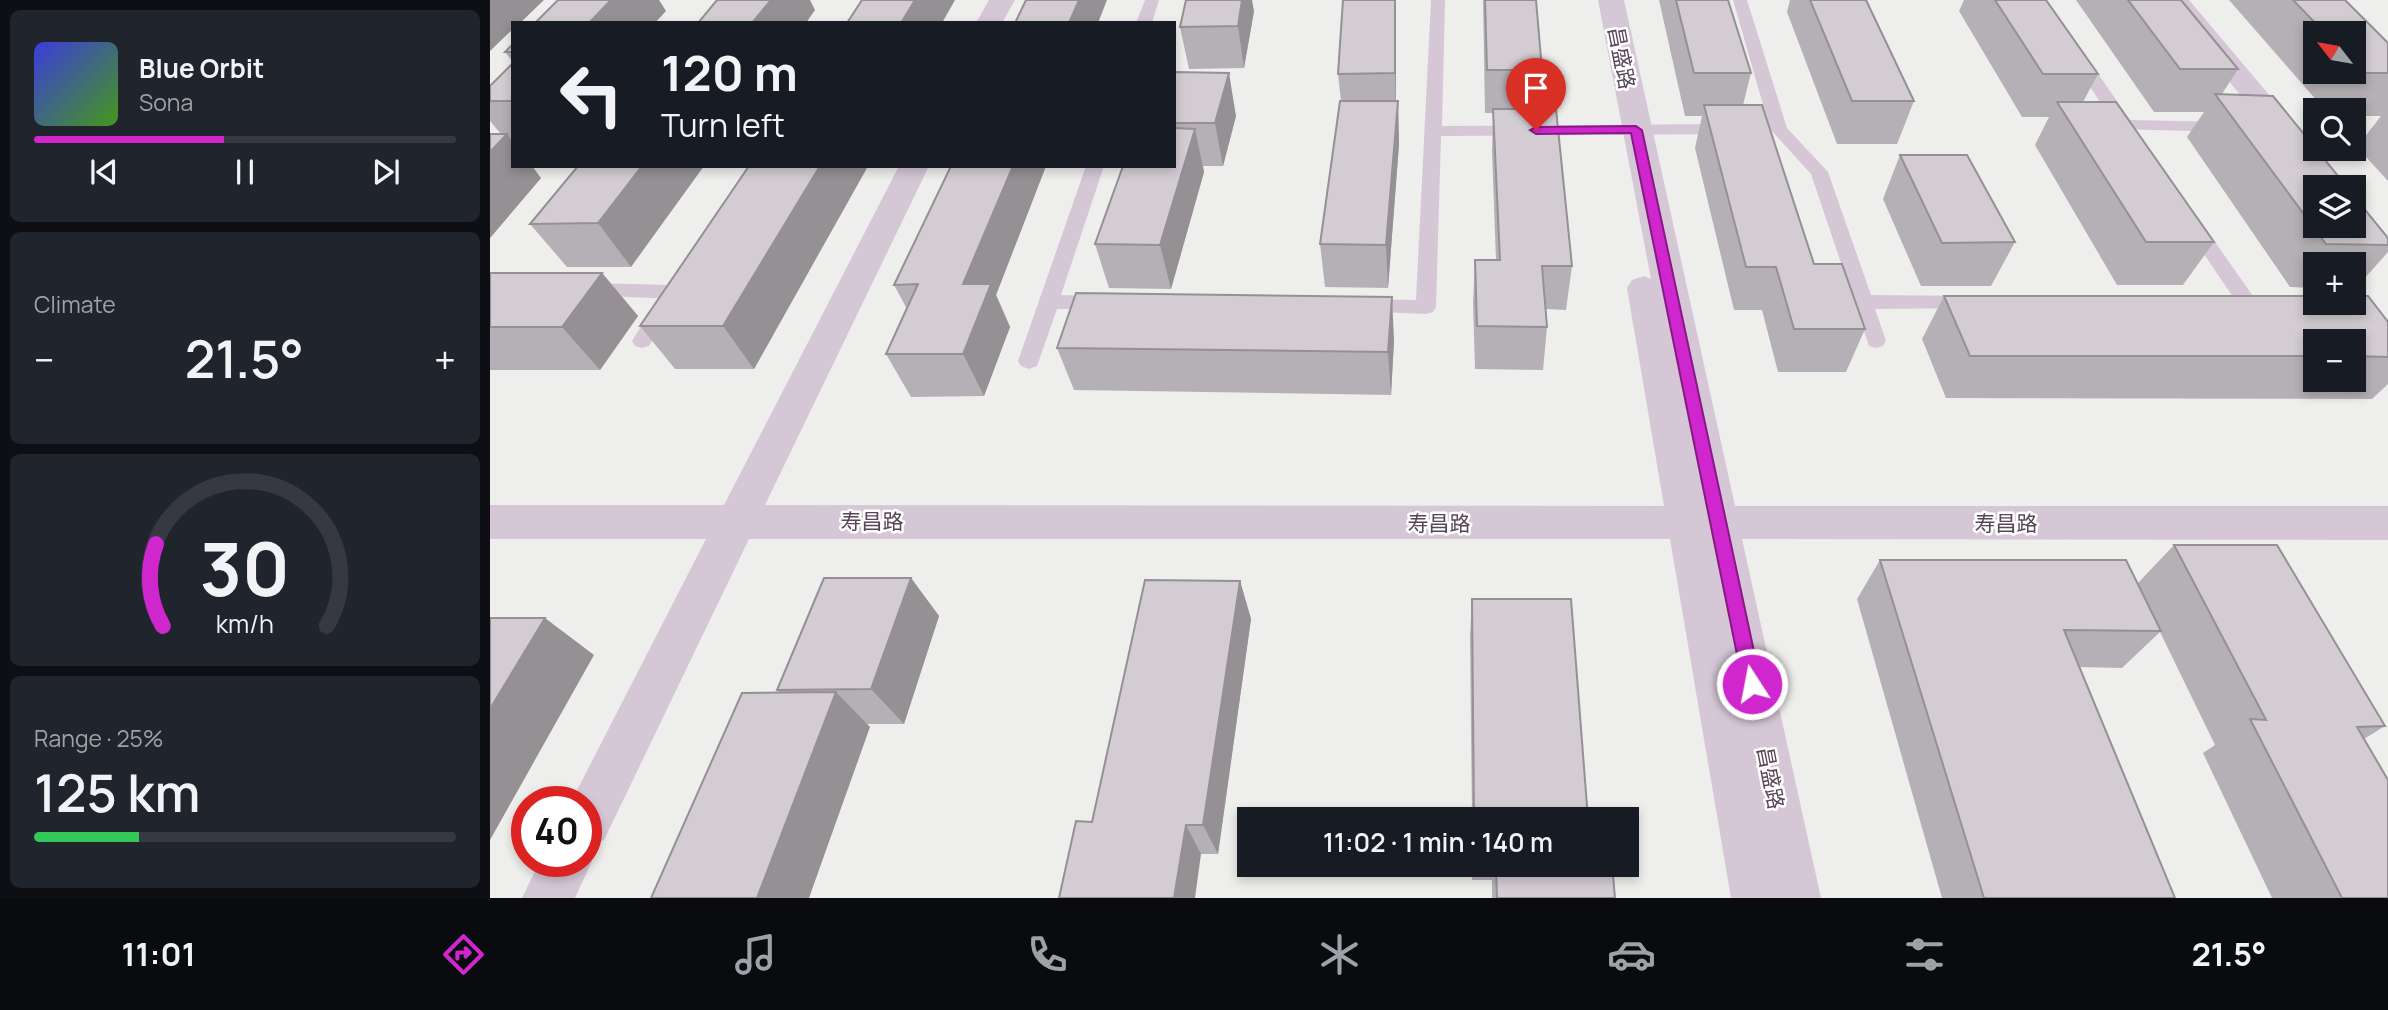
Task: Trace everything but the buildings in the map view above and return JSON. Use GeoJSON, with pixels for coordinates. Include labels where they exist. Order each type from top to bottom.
{"type":"FeatureCollection","features":[{"type":"Feature","properties":{"kind":"street"},"geometry":{"type":"LineString","coordinates":[[990,21],[1002,0]]}},
{"type":"Feature","properties":{"kind":"street","name":"昌盛路"},"geometry":{"type":"LineString","coordinates":[[1592,0],[1625,130],[1701,511],[1795,898]]}},
{"type":"Feature","properties":{"kind":"street","name":"昌盛路"},"geometry":{"type":"LineString","coordinates":[[1611,0],[1625,130]]}},
{"type":"Feature","properties":{"kind":"street"},"geometry":{"type":"LineString","coordinates":[[2175,0],[2260,128],[2317,175]]}},
{"type":"Feature","properties":{"kind":"street"},"geometry":{"type":"LineString","coordinates":[[602,791],[913,168]]}},
{"type":"Feature","properties":{"kind":"street","name":"寿昌路"},"geometry":{"type":"LineString","coordinates":[[490,497],[745,509],[1701,511],[2388,523]]}},
{"type":"Feature","properties":{"kind":"street","name":"寿昌路"},"geometry":{"type":"LineString","coordinates":[[1701,511],[2388,498]]}},
{"type":"Feature","properties":{"kind":"street","name":"寿昌路"},"geometry":{"type":"LineString","coordinates":[[490,522],[745,509]]}},
{"type":"Feature","properties":{"kind":"street","name":"昌盛路"},"geometry":{"type":"LineString","coordinates":[[1701,511],[1757,898]]}},
{"type":"Feature","properties":{"kind":"street"},"geometry":{"type":"LineString","coordinates":[[548,898],[559,877]]}},
{"type":"Feature","properties":{"kind":"lane"},"geometry":{"type":"LineString","coordinates":[[1145,21],[1152,0]]}},
{"type":"Feature","properties":{"kind":"lane"},"geometry":{"type":"LineString","coordinates":[[1343,306],[1426,307],[1438,0]]}},
{"type":"Feature","properties":{"kind":"lane"},"geometry":{"type":"LineString","coordinates":[[1740,0],[1773,129],[1819,172],[1875,341]]}},
{"type":"Feature","properties":{"kind":"lane"},"geometry":{"type":"LineString","coordinates":[[2063,34],[2140,147]]}},
{"type":"Feature","properties":{"kind":"lane"},"geometry":{"type":"LineString","coordinates":[[2124,125],[2260,128]]}},
{"type":"Feature","properties":{"kind":"lane"},"geometry":{"type":"LineString","coordinates":[[1433,131],[1740,129]]}},
{"type":"Feature","properties":{"kind":"lane"},"geometry":{"type":"LineString","coordinates":[[1029,361],[1094,168]]}},
{"type":"Feature","properties":{"kind":"lane"},"geometry":{"type":"LineString","coordinates":[[2178,203],[2248,304],[2206,304]]}},
{"type":"Feature","properties":{"kind":"lane"},"geometry":{"type":"LineString","coordinates":[[569,290],[677,286],[642,341]]}},
{"type":"Feature","properties":{"kind":"lane"},"geometry":{"type":"LineString","coordinates":[[1050,302],[1119,303]]}},
{"type":"Feature","properties":{"kind":"lane"},"geometry":{"type":"LineString","coordinates":[[1863,302],[1987,303]]}},
{"type":"Feature","properties":{"kind":"route"},"geometry":{"type":"LineString","coordinates":[[1536,130],[1636,130],[1752,684]]}}]}
